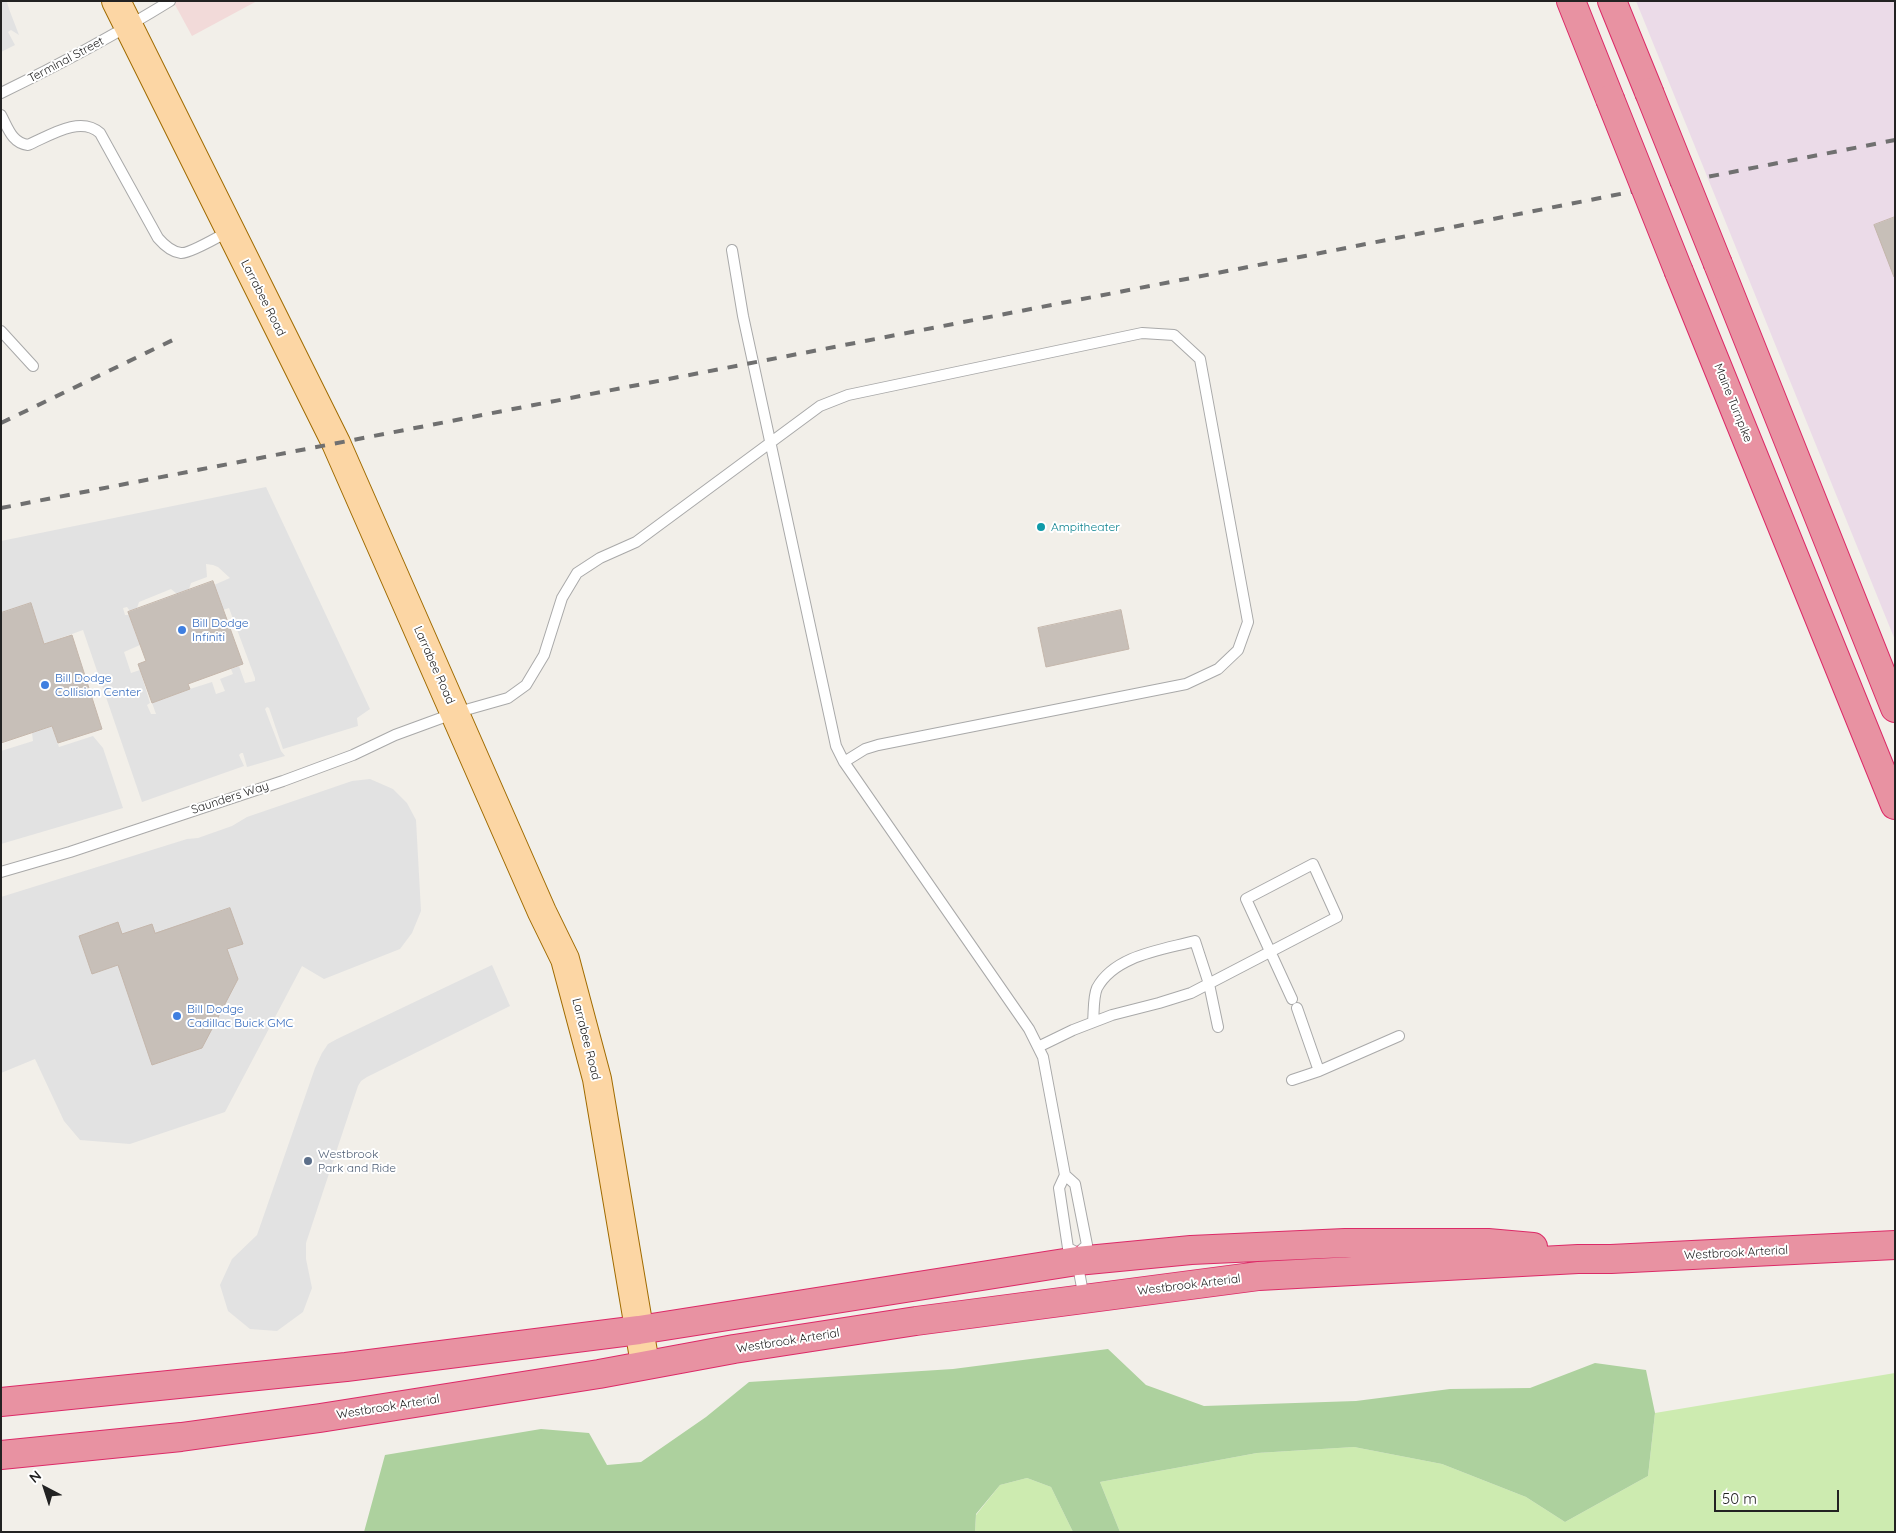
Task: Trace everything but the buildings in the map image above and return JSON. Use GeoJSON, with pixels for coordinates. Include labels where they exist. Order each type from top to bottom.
{"type":"FeatureCollection","features":[{"type":"Feature","properties":{"kind":"highway","name":"Maine Turnpike"},"geometry":{"type":"LineString","coordinates":[[1571,1],[1895,805]]}},
{"type":"Feature","properties":{"kind":"highway"},"geometry":{"type":"LineString","coordinates":[[1612,1],[1895,708]]}},
{"type":"Feature","properties":{"kind":"highway","name":"Westbrook Arterial"},"geometry":{"type":"LineString","coordinates":[[1,1402],[346,1367],[639,1330],[1078,1257],[1345,1243],[1506,1244],[1532,1246],[1578,1259]]}},
{"type":"Feature","properties":{"kind":"highway","name":"Westbrook Arterial"},"geometry":{"type":"LineString","coordinates":[[1,1455],[181,1437],[302,1420],[599,1374],[645,1364],[916,1321],[1259,1276],[1895,1245]]}},
{"type":"Feature","properties":{"kind":"main road","name":"Larrabee Road"},"geometry":{"type":"LineString","coordinates":[[116,1],[336,443],[542,912],[565,959],[597,1079],[645,1364]]}},
{"type":"Feature","properties":{"kind":"lane","name":"Terminal Street"},"geometry":{"type":"LineString","coordinates":[[1,93],[52,68],[170,1]]}},
{"type":"Feature","properties":{"kind":"lane"},"geometry":{"type":"LineString","coordinates":[[1,115],[11,135],[22,144],[28,145],[75,126],[85,125],[94,128],[100,133],[158,238],[165,246],[181,253],[186,252],[230,231]]}},
{"type":"Feature","properties":{"kind":"lane"},"geometry":{"type":"LineString","coordinates":[[732,250],[743,316],[769,443],[836,746],[844,762],[1029,1029],[1044,1057],[1065,1175],[1059,1188],[1068,1248],[1078,1257],[1084,1298]]}},
{"type":"Feature","properties":{"kind":"lane"},"geometry":{"type":"LineString","coordinates":[[1,330],[33,366]]}},
{"type":"Feature","properties":{"kind":"lane","name":"Saunders Way"},"geometry":{"type":"LineString","coordinates":[[1,872],[70,852],[283,780],[353,755],[395,736],[455,713],[508,698],[526,685],[544,655],[562,598],[577,574],[600,558],[636,542],[820,406],[848,394],[1142,332],[1174,335],[1200,359],[1248,622],[1238,650],[1218,669],[1186,684],[878,745],[865,749],[844,762]]}},
{"type":"Feature","properties":{"kind":"lane"},"geometry":{"type":"LineString","coordinates":[[1038,1047],[1073,1030],[1112,1015],[1159,1004],[1192,993],[1271,952],[1337,917],[1313,864],[1246,899],[1271,952],[1295,1003],[1319,1071]]}},
{"type":"Feature","properties":{"kind":"lane"},"geometry":{"type":"LineString","coordinates":[[1093,1022],[1096,990],[1110,971],[1138,957],[1195,941],[1209,984],[1218,1027]]}},
{"type":"Feature","properties":{"kind":"lane"},"geometry":{"type":"LineString","coordinates":[[1292,1080],[1319,1071],[1399,1036]]}},
{"type":"Feature","properties":{"kind":"lane"},"geometry":{"type":"LineString","coordinates":[[1065,1175],[1074,1184],[1087,1245],[1078,1257]]}},
{"type":"Feature","properties":{"kind":"shaded area"},"geometry":{"type":"Polygon","coordinates":[[[1,1],[9,1],[7,2],[9,9],[19,35],[11,30],[8,32],[15,45],[1,52],[1,1]]]}},
{"type":"Feature","properties":{"kind":"shaded area"},"geometry":{"type":"Polygon","coordinates":[[[173,1],[257,1],[192,36],[173,1]]]}},
{"type":"Feature","properties":{"kind":"shaded area"},"geometry":{"type":"Polygon","coordinates":[[[1636,1],[1895,1],[1895,640],[1636,1]]]}},
{"type":"Feature","properties":{"kind":"shaded area"},"geometry":{"type":"Polygon","coordinates":[[[266,487],[370,709],[357,718],[358,726],[283,749],[269,708],[267,707],[265,709],[281,751],[285,756],[247,767],[243,753],[241,753],[239,755],[244,766],[142,802],[83,630],[44,644],[31,604],[1,613],[1,541],[266,487]],[[206,564],[207,577],[191,583],[189,589],[177,594],[171,589],[139,602],[137,608],[130,611],[127,607],[123,608],[125,615],[129,615],[140,645],[124,652],[131,673],[140,670],[150,703],[147,705],[151,714],[156,714],[152,703],[212,682],[216,694],[225,691],[220,679],[233,674],[231,669],[239,666],[245,683],[255,681],[229,608],[223,610],[214,585],[230,578],[213,565],[206,564]]]}},
{"type":"Feature","properties":{"kind":"shaded area"},"geometry":{"type":"Polygon","coordinates":[[[52,726],[59,747],[93,736],[103,748],[123,808],[1,844],[1,751],[33,741],[32,733],[52,726]]]}},
{"type":"Feature","properties":{"kind":"shaded area"},"geometry":{"type":"Polygon","coordinates":[[[370,779],[393,789],[407,803],[416,820],[421,911],[412,933],[400,949],[324,979],[302,966],[225,1112],[130,1144],[80,1140],[64,1121],[35,1059],[1,1073],[1,897],[187,839],[198,838],[232,826],[247,817],[352,781],[370,779]]]}},
{"type":"Feature","properties":{"kind":"shaded area","name":"Westbrook Park and Ride"},"geometry":{"type":"Polygon","coordinates":[[[492,965],[510,1006],[361,1081],[306,1243],[306,1259],[312,1288],[303,1312],[277,1331],[250,1329],[228,1311],[220,1285],[232,1259],[257,1235],[315,1068],[322,1053],[328,1044],[337,1039],[492,965]]]}},
{"type":"Feature","properties":{"kind":"green space"},"geometry":{"type":"Polygon","coordinates":[[[1108,1349],[1146,1385],[1204,1406],[1356,1401],[1450,1389],[1530,1388],[1595,1363],[1646,1370],[1655,1413],[1648,1476],[1565,1522],[1526,1497],[1442,1464],[1354,1447],[1257,1453],[1100,1482],[1120,1532],[1073,1532],[1051,1487],[1027,1478],[1000,1485],[976,1514],[975,1532],[364,1532],[385,1455],[541,1429],[589,1433],[607,1465],[641,1462],[706,1417],[749,1382],[953,1369],[1108,1349]]]}},
{"type":"Feature","properties":{"kind":"green space"},"geometry":{"type":"Polygon","coordinates":[[[1895,1373],[1895,1532],[1120,1532],[1100,1482],[1257,1453],[1354,1447],[1442,1464],[1526,1497],[1565,1522],[1648,1476],[1655,1413],[1895,1373]]]}},
{"type":"Feature","properties":{"kind":"green space"},"geometry":{"type":"Polygon","coordinates":[[[1027,1478],[1051,1487],[1073,1532],[975,1532],[976,1515],[1000,1485],[1027,1478]]]}},
{"type":"Feature","properties":{"kind":"railway"},"geometry":{"type":"LineString","coordinates":[[1,508],[1895,140]]}},
{"type":"Feature","properties":{"kind":"railway"},"geometry":{"type":"LineString","coordinates":[[1,423],[177,338]]}},
{"type":"Feature","properties":{"kind":"place","name":"Ampitheater"},"geometry":{"type":"Point","coordinates":[1041,527]}},
{"type":"Feature","properties":{"kind":"place","name":"Bill Dodge Infiniti"},"geometry":{"type":"Point","coordinates":[182,630]}},
{"type":"Feature","properties":{"kind":"place","name":"Bill Dodge Collision Center"},"geometry":{"type":"Point","coordinates":[45,685]}},
{"type":"Feature","properties":{"kind":"place","name":"Bill Dodge Cadillac Buick GMC"},"geometry":{"type":"Point","coordinates":[177,1016]}},
{"type":"Feature","properties":{"kind":"place","name":"Westbrook Park and Ride"},"geometry":{"type":"Point","coordinates":[308,1161]}}]}
